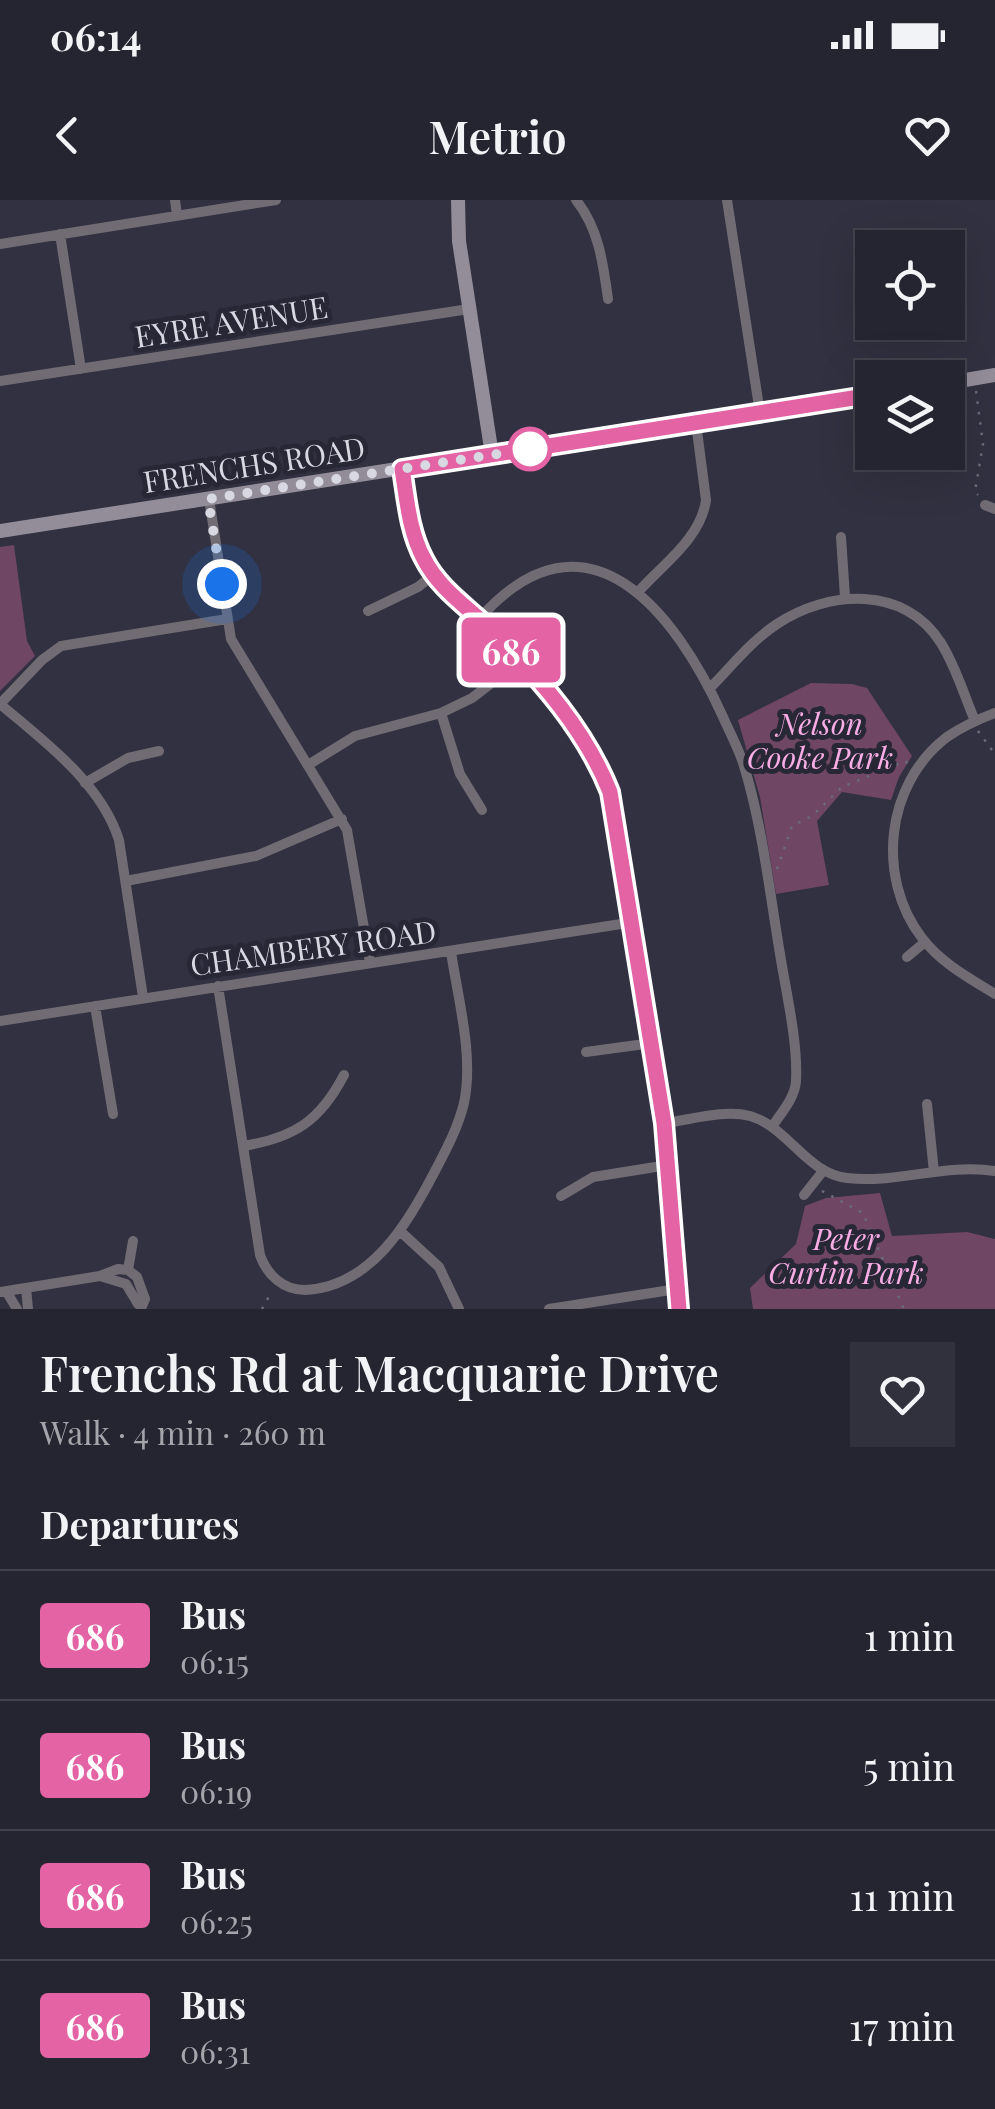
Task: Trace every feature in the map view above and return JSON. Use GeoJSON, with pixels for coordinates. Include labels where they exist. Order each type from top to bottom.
{"type":"FeatureCollection","features":[{"type":"Feature","properties":{"kind":"street"},"geometry":{"type":"LineString","coordinates":[[175,200],[177,215]]}},
{"type":"Feature","properties":{"kind":"street"},"geometry":{"type":"LineString","coordinates":[[0,244],[276,200]]}},
{"type":"Feature","properties":{"kind":"street"},"geometry":{"type":"LineString","coordinates":[[458,200],[459,241],[492,455]]}},
{"type":"Feature","properties":{"kind":"street"},"geometry":{"type":"LineString","coordinates":[[576,200],[589,216],[597,236],[608,299]]}},
{"type":"Feature","properties":{"kind":"street"},"geometry":{"type":"LineString","coordinates":[[727,200],[760,413]]}},
{"type":"Feature","properties":{"kind":"street"},"geometry":{"type":"LineString","coordinates":[[60,234],[81,369]]}},
{"type":"Feature","properties":{"kind":"street","name":"EYRE AVENUE"},"geometry":{"type":"LineString","coordinates":[[0,381],[470,310]]}},
{"type":"Feature","properties":{"kind":"street"},"geometry":{"type":"LineString","coordinates":[[965,380],[995,375]]}},
{"type":"Feature","properties":{"kind":"street","name":"FRENCHS ROAD"},"geometry":{"type":"LineString","coordinates":[[0,531],[855,398]]}},
{"type":"Feature","properties":{"kind":"street"},"geometry":{"type":"LineString","coordinates":[[638,591],[690,537],[704,512],[706,500],[696,424]]}},
{"type":"Feature","properties":{"kind":"street"},"geometry":{"type":"LineString","coordinates":[[402,469],[410,526],[433,575],[520,661],[574,725],[602,771],[616,815],[664,1123],[679,1309]]}},
{"type":"Feature","properties":{"kind":"street"},"geometry":{"type":"LineString","coordinates":[[208,499],[236,653],[342,819],[350,843],[370,963]]}},
{"type":"Feature","properties":{"kind":"street"},"geometry":{"type":"LineString","coordinates":[[840,538],[844,597]]}},
{"type":"Feature","properties":{"kind":"street"},"geometry":{"type":"LineString","coordinates":[[480,619],[498,599],[526,579],[556,569],[594,569],[638,591],[688,652],[710,688],[744,764],[768,879],[789,1012],[796,1081],[772,1127]]}},
{"type":"Feature","properties":{"kind":"street"},"geometry":{"type":"LineString","coordinates":[[368,611],[418,587],[433,575]]}},
{"type":"Feature","properties":{"kind":"street"},"geometry":{"type":"LineString","coordinates":[[710,688],[778,623],[844,597],[890,603],[919,618],[941,642],[974,721]]}},
{"type":"Feature","properties":{"kind":"street"},"geometry":{"type":"LineString","coordinates":[[143,997],[115,828],[84,783],[46,742],[0,704],[42,660],[72,642],[227,619]]}},
{"type":"Feature","properties":{"kind":"street"},"geometry":{"type":"LineString","coordinates":[[308,765],[355,736],[441,713],[472,698],[520,661]]}},
{"type":"Feature","properties":{"kind":"street"},"geometry":{"type":"LineString","coordinates":[[995,712],[974,721],[938,746],[919,769],[900,806],[892,845],[897,886],[913,925],[925,942],[960,973],[995,994]]}},
{"type":"Feature","properties":{"kind":"street"},"geometry":{"type":"LineString","coordinates":[[441,713],[460,774],[482,810]]}},
{"type":"Feature","properties":{"kind":"street"},"geometry":{"type":"LineString","coordinates":[[84,783],[128,758],[159,752]]}},
{"type":"Feature","properties":{"kind":"street"},"geometry":{"type":"LineString","coordinates":[[126,881],[241,860],[342,819]]}},
{"type":"Feature","properties":{"kind":"street","name":"CHAMBERY ROAD"},"geometry":{"type":"LineString","coordinates":[[0,1021],[634,922]]}},
{"type":"Feature","properties":{"kind":"street"},"geometry":{"type":"LineString","coordinates":[[907,957],[925,942]]}},
{"type":"Feature","properties":{"kind":"street"},"geometry":{"type":"LineString","coordinates":[[218,986],[260,1255],[277,1281],[299,1290],[336,1283],[364,1266],[401,1232],[450,1143],[464,1103],[465,1058],[452,952]]}},
{"type":"Feature","properties":{"kind":"street"},"geometry":{"type":"LineString","coordinates":[[95,1006],[113,1114]]}},
{"type":"Feature","properties":{"kind":"street"},"geometry":{"type":"LineString","coordinates":[[586,1052],[652,1044]]}},
{"type":"Feature","properties":{"kind":"street"},"geometry":{"type":"LineString","coordinates":[[242,1146],[285,1137],[298,1130],[324,1108],[344,1075]]}},
{"type":"Feature","properties":{"kind":"street"},"geometry":{"type":"LineString","coordinates":[[927,1104],[934,1172]]}},
{"type":"Feature","properties":{"kind":"street"},"geometry":{"type":"LineString","coordinates":[[664,1123],[740,1114],[772,1127],[835,1176],[862,1179],[962,1169],[995,1171]]}},
{"type":"Feature","properties":{"kind":"street"},"geometry":{"type":"LineString","coordinates":[[560,1196],[593,1177],[668,1165]]}},
{"type":"Feature","properties":{"kind":"street"},"geometry":{"type":"LineString","coordinates":[[804,1195],[823,1170]]}},
{"type":"Feature","properties":{"kind":"street"},"geometry":{"type":"LineString","coordinates":[[401,1232],[438,1267],[460,1309]]}},
{"type":"Feature","properties":{"kind":"street"},"geometry":{"type":"LineString","coordinates":[[128,1270],[133,1242]]}},
{"type":"Feature","properties":{"kind":"street"},"geometry":{"type":"LineString","coordinates":[[3,1291],[128,1270],[137,1277],[146,1298],[143,1307],[126,1284],[100,1276]]}},
{"type":"Feature","properties":{"kind":"street"},"geometry":{"type":"LineString","coordinates":[[26,1288],[28,1309]]}},
{"type":"Feature","properties":{"kind":"street"},"geometry":{"type":"LineString","coordinates":[[548,1309],[677,1289]]}},
{"type":"Feature","properties":{"kind":"street"},"geometry":{"type":"LineString","coordinates":[[3,1291],[18,1309]]}},
{"type":"Feature","properties":{"kind":"path"},"geometry":{"type":"LineString","coordinates":[[976,391],[983,444],[975,491],[990,507]]}},
{"type":"Feature","properties":{"kind":"path"},"geometry":{"type":"LineString","coordinates":[[974,721],[995,754]]}},
{"type":"Feature","properties":{"kind":"path"},"geometry":{"type":"LineString","coordinates":[[768,879],[773,878],[792,826],[812,816],[842,788],[905,761],[919,769]]}},
{"type":"Feature","properties":{"kind":"path"},"geometry":{"type":"LineString","coordinates":[[812,1184],[863,1213],[904,1309]]}},
{"type":"Feature","properties":{"kind":"path"},"geometry":{"type":"LineString","coordinates":[[262,1309],[277,1281]]}},
{"type":"Feature","properties":{"kind":"green space"},"geometry":{"type":"Polygon","coordinates":[[[14,545],[27,641],[35,656],[0,691],[0,547],[14,545]]]}},
{"type":"Feature","properties":{"kind":"green space","name":"Nelson Cooke Park"},"geometry":{"type":"Polygon","coordinates":[[[811,683],[867,688],[912,756],[891,800],[842,792],[817,821],[829,885],[776,894],[760,797],[738,720],[811,683]]]}},
{"type":"Feature","properties":{"kind":"green space","name":"Peter Curtin Park"},"geometry":{"type":"Polygon","coordinates":[[[880,1193],[892,1236],[967,1232],[995,1239],[995,1309],[753,1309],[750,1288],[796,1244],[805,1206],[826,1198],[880,1193]]]}},
{"type":"Feature","properties":{"kind":"bus line","name":"686"},"geometry":{"type":"LineString","coordinates":[[679,1309],[664,1123],[610,792],[574,725],[501,640],[433,575],[410,526],[402,469],[855,398]]}},
{"type":"Feature","properties":{"kind":"route"},"geometry":{"type":"LineString","coordinates":[[222,584],[208,499],[530,449]]}}]}
